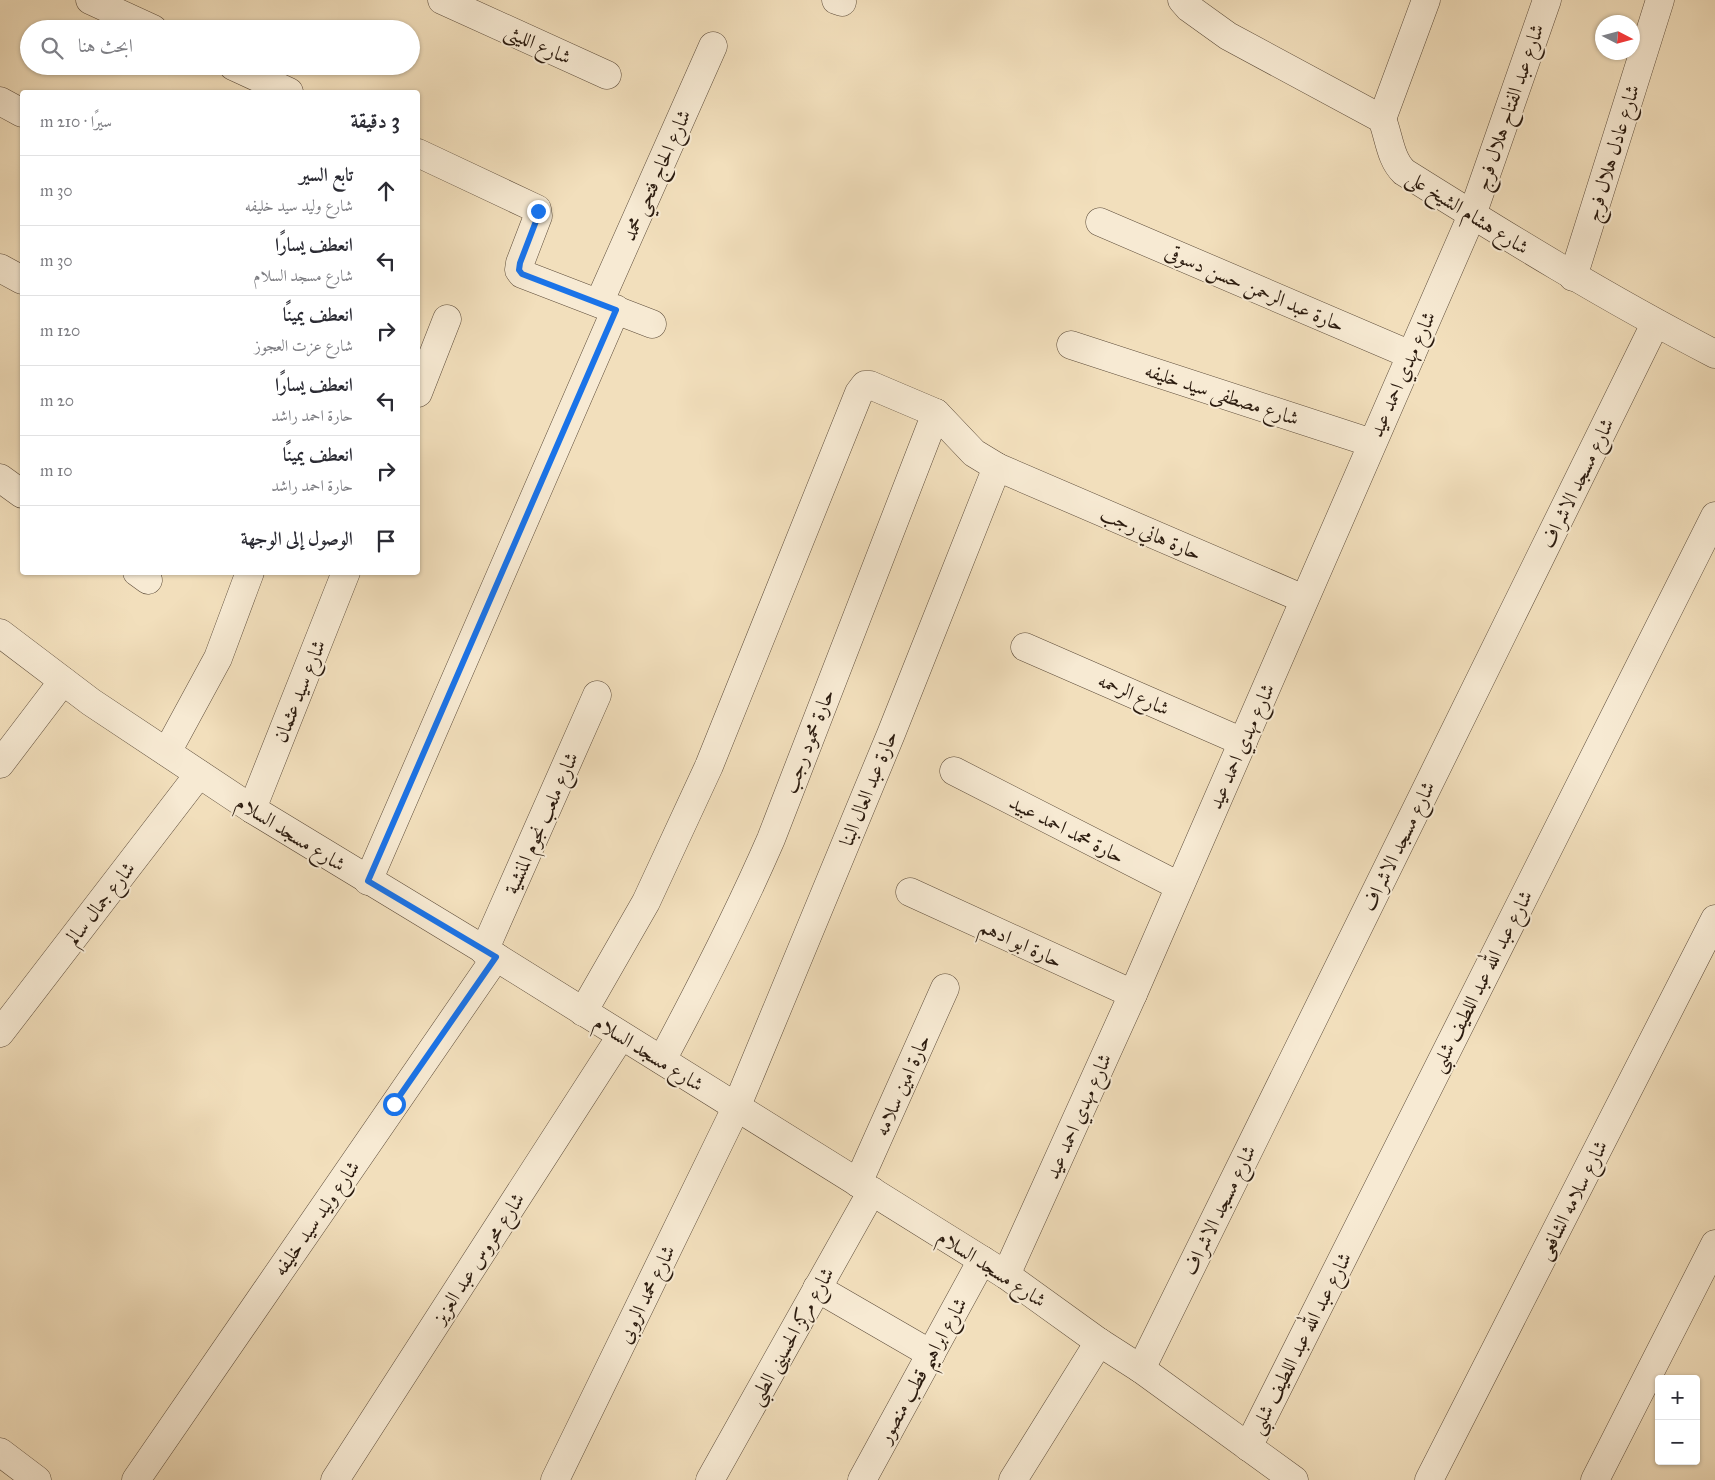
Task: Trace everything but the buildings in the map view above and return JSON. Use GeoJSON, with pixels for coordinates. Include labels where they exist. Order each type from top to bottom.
{"type":"FeatureCollection","features":[{"type":"Feature","properties":{"kind":"street"},"geometry":{"type":"LineString","coordinates":[[90,0],[133,20]]}},
{"type":"Feature","properties":{"kind":"street"},"geometry":{"type":"LineString","coordinates":[[1182,0],[1228,36],[1382,119],[1426,0]]}},
{"type":"Feature","properties":{"kind":"street","name":"شارع عبد الفتاح هلال فرج"},"geometry":{"type":"LineString","coordinates":[[1472,215],[1547,0]]}},
{"type":"Feature","properties":{"kind":"street","name":"شارع عادل هلال فرج"},"geometry":{"type":"LineString","coordinates":[[1573,277],[1660,0]]}},
{"type":"Feature","properties":{"kind":"street","name":"شارع الليثى"},"geometry":{"type":"LineString","coordinates":[[446,1],[607,75]]}},
{"type":"Feature","properties":{"kind":"street","name":"شارع الحاج فتحي محمد"},"geometry":{"type":"LineString","coordinates":[[368,881],[713,46]]}},
{"type":"Feature","properties":{"kind":"street"},"geometry":{"type":"LineString","coordinates":[[252,75],[285,90]]}},
{"type":"Feature","properties":{"kind":"street"},"geometry":{"type":"LineString","coordinates":[[0,101],[20,112]]}},
{"type":"Feature","properties":{"kind":"street","name":"شارع هشام الشيخ على"},"geometry":{"type":"LineString","coordinates":[[1382,119],[1387,130],[1395,161],[1404,172],[1573,277],[1655,324],[1715,354]]}},
{"type":"Feature","properties":{"kind":"street"},"geometry":{"type":"LineString","coordinates":[[420,154],[537,209],[538,216],[520,263],[519,270],[522,274],[652,324]]}},
{"type":"Feature","properties":{"kind":"street","name":"شارع مهدي احمد عيد"},"geometry":{"type":"LineString","coordinates":[[1006,1275],[1133,994],[1472,215]]}},
{"type":"Feature","properties":{"kind":"street","name":"حارة عبد الرحمن حسن دسوقى"},"geometry":{"type":"LineString","coordinates":[[1100,222],[1411,355]]}},
{"type":"Feature","properties":{"kind":"street"},"geometry":{"type":"LineString","coordinates":[[0,268],[20,279]]}},
{"type":"Feature","properties":{"kind":"street"},"geometry":{"type":"LineString","coordinates":[[420,388],[447,319]]}},
{"type":"Feature","properties":{"kind":"street","name":"شارع مسجد الاشراف"},"geometry":{"type":"LineString","coordinates":[[1141,1369],[1655,324]]}},
{"type":"Feature","properties":{"kind":"street","name":"شارع مصطفى سيد خليفه"},"geometry":{"type":"LineString","coordinates":[[1071,345],[1372,443]]}},
{"type":"Feature","properties":{"kind":"street"},"geometry":{"type":"LineString","coordinates":[[583,1012],[646,902],[709,766],[862,388],[865,385],[870,385],[936,413]]}},
{"type":"Feature","properties":{"kind":"street","name":"حارة هاني رجب"},"geometry":{"type":"LineString","coordinates":[[936,413],[974,453],[997,468],[1304,599]]}},
{"type":"Feature","properties":{"kind":"street","name":"حارة محمود رجب"},"geometry":{"type":"LineString","coordinates":[[662,1060],[713,964],[745,899],[771,839],[936,413]]}},
{"type":"Feature","properties":{"kind":"street","name":"حارة عبد العال البنا"},"geometry":{"type":"LineString","coordinates":[[736,1108],[891,734],[997,468]]}},
{"type":"Feature","properties":{"kind":"street"},"geometry":{"type":"LineString","coordinates":[[0,478],[20,493]]}},
{"type":"Feature","properties":{"kind":"street","name":"شارع عبد الله عبد اللطيف شلبى"},"geometry":{"type":"LineString","coordinates":[[1248,1447],[1715,516]]}},
{"type":"Feature","properties":{"kind":"street"},"geometry":{"type":"LineString","coordinates":[[167,752],[218,658],[249,575]]}},
{"type":"Feature","properties":{"kind":"street","name":"شارع سيد عثمان"},"geometry":{"type":"LineString","coordinates":[[252,809],[345,575]]}},
{"type":"Feature","properties":{"kind":"street","name":"شارع مسجد السلام"},"geometry":{"type":"LineString","coordinates":[[0,633],[92,702],[252,809],[662,1060],[1006,1275],[1099,1342],[1141,1369],[1294,1480]]}},
{"type":"Feature","properties":{"kind":"street","name":"شارع الرحمه"},"geometry":{"type":"LineString","coordinates":[[1025,647],[1243,742]]}},
{"type":"Feature","properties":{"kind":"street"},"geometry":{"type":"LineString","coordinates":[[0,764],[63,681]]}},
{"type":"Feature","properties":{"kind":"street","name":"شارع ملعب نجوم المنشية"},"geometry":{"type":"LineString","coordinates":[[490,954],[597,695]]}},
{"type":"Feature","properties":{"kind":"street","name":"حارة محمد احمد عبيد"},"geometry":{"type":"LineString","coordinates":[[954,771],[1179,886]]}},
{"type":"Feature","properties":{"kind":"street","name":"شارع جمال سالم"},"geometry":{"type":"LineString","coordinates":[[0,1033],[199,774]]}},
{"type":"Feature","properties":{"kind":"street","name":"حارة ابو ادهم"},"geometry":{"type":"LineString","coordinates":[[910,892],[1133,994]]}},
{"type":"Feature","properties":{"kind":"street","name":"شارع سلامه الشافعى"},"geometry":{"type":"LineString","coordinates":[[1429,1480],[1715,919]]}},
{"type":"Feature","properties":{"kind":"street","name":"شارع وليد سيد خليفه"},"geometry":{"type":"LineString","coordinates":[[136,1480],[490,954]]}},
{"type":"Feature","properties":{"kind":"street","name":"حارة امين سلامه"},"geometry":{"type":"LineString","coordinates":[[865,1187],[945,988]]}},
{"type":"Feature","properties":{"kind":"street","name":"شارع محروس عبد العزيز"},"geometry":{"type":"LineString","coordinates":[[335,1480],[621,1036]]}},
{"type":"Feature","properties":{"kind":"street","name":"شارع محمد الروبى"},"geometry":{"type":"LineString","coordinates":[[555,1480],[736,1108]]}},
{"type":"Feature","properties":{"kind":"street","name":"شارع مركز الحسينى الطبى"},"geometry":{"type":"LineString","coordinates":[[710,1480],[817,1288],[865,1187]]}},
{"type":"Feature","properties":{"kind":"street"},"geometry":{"type":"LineString","coordinates":[[1595,1480],[1715,1244]]}},
{"type":"Feature","properties":{"kind":"street","name":"شارع ابراهيم قطب منصور"},"geometry":{"type":"LineString","coordinates":[[862,1480],[982,1260]]}},
{"type":"Feature","properties":{"kind":"street"},"geometry":{"type":"LineString","coordinates":[[817,1288],[931,1354]]}},
{"type":"Feature","properties":{"kind":"street"},"geometry":{"type":"LineString","coordinates":[[1013,1480],[1099,1342]]}},
{"type":"Feature","properties":{"kind":"street"},"geometry":{"type":"LineString","coordinates":[[0,1452],[37,1480]]}},
{"type":"Feature","properties":{"kind":"route"},"geometry":{"type":"LineString","coordinates":[[394,1104],[496,957],[368,881],[616,310],[522,274],[519,270],[520,263],[538,216],[538,211]]}}]}
